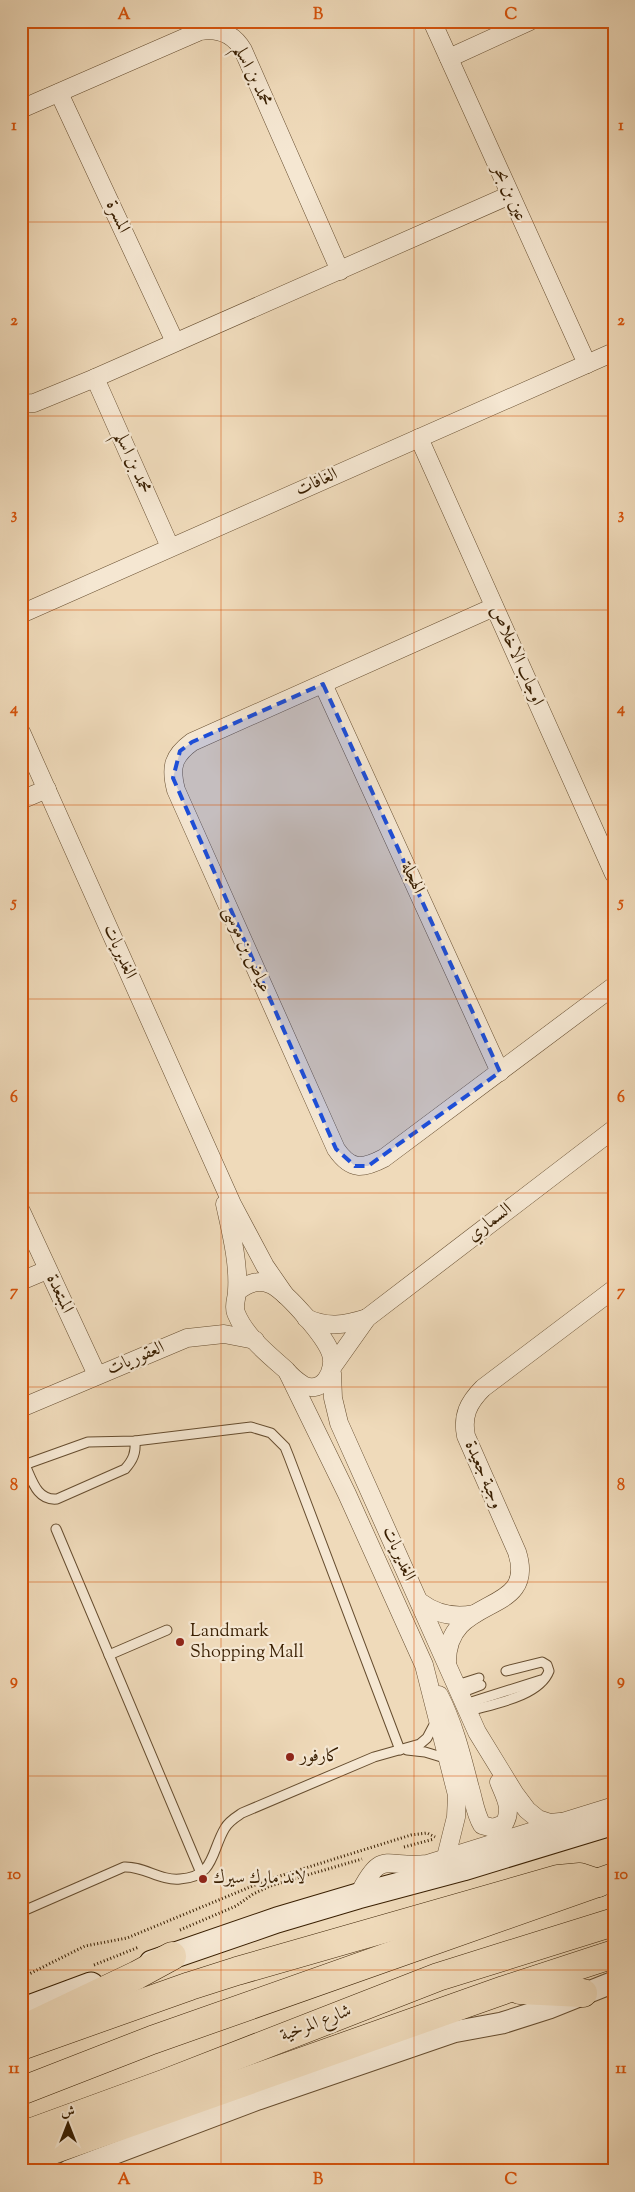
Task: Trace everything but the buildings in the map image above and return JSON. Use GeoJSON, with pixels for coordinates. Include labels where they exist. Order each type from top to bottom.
{"type":"FeatureCollection","features":[{"type":"Feature","properties":{"kind":"highway"},"geometry":{"type":"LineString","coordinates":[[21,2046],[237,1970],[540,1884],[571,1877],[606,1880]]}},
{"type":"Feature","properties":{"kind":"highway"},"geometry":{"type":"LineString","coordinates":[[21,2091],[152,2040],[606,1880]]}},
{"type":"Feature","properties":{"kind":"highway","name":"شارع المرخية"},"geometry":{"type":"LineString","coordinates":[[21,2136],[166,2083],[438,1976],[614,1922]]}},
{"type":"Feature","properties":{"kind":"highway"},"geometry":{"type":"LineString","coordinates":[[22,2015],[82,2002],[172,1944]]}},
{"type":"Feature","properties":{"kind":"highway"},"geometry":{"type":"LineString","coordinates":[[21,2161],[504,1990],[614,1954]]}},
{"type":"Feature","properties":{"kind":"highway"},"geometry":{"type":"LineString","coordinates":[[504,1990],[583,1993]]}},
{"type":"Feature","properties":{"kind":"highway"},"geometry":{"type":"LineString","coordinates":[[21,2073],[82,2050],[150,2028],[200,2024]]}},
{"type":"Feature","properties":{"kind":"main road"},"geometry":{"type":"LineString","coordinates":[[172,1944],[277,1920],[463,1868],[614,1822]]}},
{"type":"Feature","properties":{"kind":"street","name":"عين بن بحر"},"geometry":{"type":"LineString","coordinates":[[432,21],[587,364]]}},
{"type":"Feature","properties":{"kind":"street"},"geometry":{"type":"LineString","coordinates":[[449,58],[530,21]]}},
{"type":"Feature","properties":{"kind":"street","name":"محمد بن اسلم"},"geometry":{"type":"LineString","coordinates":[[21,109],[200,31],[210,29],[230,35],[238,41],[243,50],[340,271]]}},
{"type":"Feature","properties":{"kind":"street","name":"المسرة"},"geometry":{"type":"LineString","coordinates":[[59,92],[175,342]]}},
{"type":"Feature","properties":{"kind":"street"},"geometry":{"type":"LineString","coordinates":[[21,404],[34,403],[95,378],[510,195]]}},
{"type":"Feature","properties":{"kind":"street","name":"الغافات"},"geometry":{"type":"LineString","coordinates":[[21,614],[614,352]]}},
{"type":"Feature","properties":{"kind":"street","name":"محمد بن اسلم"},"geometry":{"type":"LineString","coordinates":[[95,378],[170,547]]}},
{"type":"Feature","properties":{"kind":"street","name":"اوجاب الاخلاص"},"geometry":{"type":"LineString","coordinates":[[419,438],[614,874]]}},
{"type":"Feature","properties":{"kind":"street","name":"عياض بن موسى"},"geometry":{"type":"LineString","coordinates":[[494,607],[192,742],[180,751],[174,762],[173,778],[176,790],[336,1150],[343,1160],[355,1166],[368,1166],[384,1158],[614,986]]}},
{"type":"Feature","properties":{"kind":"street","name":"الهجلة"},"geometry":{"type":"LineString","coordinates":[[324,684],[500,1072]]}},
{"type":"Feature","properties":{"kind":"street","name":"الغديريات"},"geometry":{"type":"LineString","coordinates":[[21,732],[248,1235],[285,1295],[327,1343],[332,1355],[333,1398],[338,1423],[447,1662],[507,1801],[509,1816],[504,1824],[493,1828],[482,1825],[476,1814],[454,1731],[443,1702],[424,1665],[351,1503],[288,1373],[255,1340],[235,1311],[234,1302],[237,1292],[233,1243],[218,1172]]}},
{"type":"Feature","properties":{"kind":"street"},"geometry":{"type":"LineString","coordinates":[[21,800],[47,789]]}},
{"type":"Feature","properties":{"kind":"street","name":"السماري"},"geometry":{"type":"LineString","coordinates":[[332,1370],[366,1318],[614,1129]]}},
{"type":"Feature","properties":{"kind":"street","name":"المبتعدة"},"geometry":{"type":"LineString","coordinates":[[21,1212],[97,1376]]}},
{"type":"Feature","properties":{"kind":"street"},"geometry":{"type":"LineString","coordinates":[[21,1281],[47,1270]]}},
{"type":"Feature","properties":{"kind":"street"},"geometry":{"type":"LineString","coordinates":[[237,1292],[244,1286],[261,1282],[271,1285],[285,1295]]}},
{"type":"Feature","properties":{"kind":"street","name":"وجبة جعيدة"},"geometry":{"type":"LineString","coordinates":[[447,1662],[448,1645],[455,1630],[475,1614],[510,1594],[520,1580],[522,1571],[517,1552],[466,1436],[464,1426],[468,1406],[483,1388],[614,1289]]}},
{"type":"Feature","properties":{"kind":"street","name":"السماري"},"geometry":{"type":"LineString","coordinates":[[306,1318],[317,1323],[340,1325],[366,1318]]}},
{"type":"Feature","properties":{"kind":"street","name":"العقوريات"},"geometry":{"type":"LineString","coordinates":[[21,1408],[187,1338],[224,1334],[255,1340]]}},
{"type":"Feature","properties":{"kind":"street"},"geometry":{"type":"LineString","coordinates":[[288,1373],[304,1385],[311,1386],[320,1385],[332,1370]]}},
{"type":"Feature","properties":{"kind":"street","name":"وجبة جعيدة"},"geometry":{"type":"LineString","coordinates":[[420,1602],[428,1608],[445,1615],[465,1616],[475,1614]]}},
{"type":"Feature","properties":{"kind":"street","name":"الغديريات"},"geometry":{"type":"LineString","coordinates":[[424,1665],[457,1795],[456,1817],[446,1857]]}},
{"type":"Feature","properties":{"kind":"street","name":"الغديريات"},"geometry":{"type":"LineString","coordinates":[[477,1732],[527,1810],[538,1819],[550,1823],[560,1822]]}},
{"type":"Feature","properties":{"kind":"street"},"geometry":{"type":"LineString","coordinates":[[358,1896],[373,1869],[382,1864],[392,1862],[414,1865],[427,1864],[614,1806]]}},
{"type":"Feature","properties":{"kind":"street"},"geometry":{"type":"LineString","coordinates":[[68,2171],[276,2092],[453,2032],[502,2023],[549,2008],[614,1982]]}},
{"type":"Feature","properties":{"kind":"lane"},"geometry":{"type":"LineString","coordinates":[[135,1441],[136,1452],[132,1462],[125,1469],[57,1499],[50,1500],[38,1493],[23,1466],[88,1442],[135,1441],[251,1427],[271,1433],[279,1439],[289,1457],[400,1750]]}},
{"type":"Feature","properties":{"kind":"lane"},"geometry":{"type":"LineString","coordinates":[[56,1529],[201,1873]]}},
{"type":"Feature","properties":{"kind":"lane"},"geometry":{"type":"LineString","coordinates":[[109,1655],[167,1630]]}},
{"type":"Feature","properties":{"kind":"lane"},"geometry":{"type":"LineString","coordinates":[[463,1698],[527,1693],[543,1680],[549,1671],[547,1665],[542,1662],[506,1671]]}},
{"type":"Feature","properties":{"kind":"lane"},"geometry":{"type":"LineString","coordinates":[[463,1698],[480,1681]]}},
{"type":"Feature","properties":{"kind":"lane"},"geometry":{"type":"LineString","coordinates":[[21,1912],[124,1867],[137,1868],[167,1879],[180,1880],[201,1873],[210,1866],[226,1827],[242,1813],[374,1757],[420,1744],[428,1738],[437,1720]]}},
{"type":"Feature","properties":{"kind":"lane"},"geometry":{"type":"LineString","coordinates":[[400,1750],[425,1752],[449,1760]]}},
{"type":"Feature","properties":{"kind":"path"},"geometry":{"type":"LineString","coordinates":[[21,1978],[85,1946],[127,1938],[176,1920],[267,1880],[412,1835],[428,1834],[437,1838],[400,1848]]}},
{"type":"Feature","properties":{"kind":"path"},"geometry":{"type":"LineString","coordinates":[[172,1944],[253,1894],[270,1886],[363,1859]]}},
{"type":"Feature","properties":{"kind":"path"},"geometry":{"type":"LineString","coordinates":[[93,1966],[146,1944]]}},
{"type":"Feature","properties":{"kind":"highlighted area"},"geometry":{"type":"Polygon","coordinates":[[[323,684],[500,1072],[368,1166],[355,1166],[336,1149],[173,778],[180,751],[192,742],[323,684]]]}},
{"type":"Feature","properties":{"kind":"place","name":"Landmark Shopping Mall"},"geometry":{"type":"Point","coordinates":[180,1642]}},
{"type":"Feature","properties":{"kind":"place","name":"كارفور"},"geometry":{"type":"Point","coordinates":[290,1757]}},
{"type":"Feature","properties":{"kind":"place","name":"لاند مارك سيرك"},"geometry":{"type":"Point","coordinates":[203,1879]}}]}
